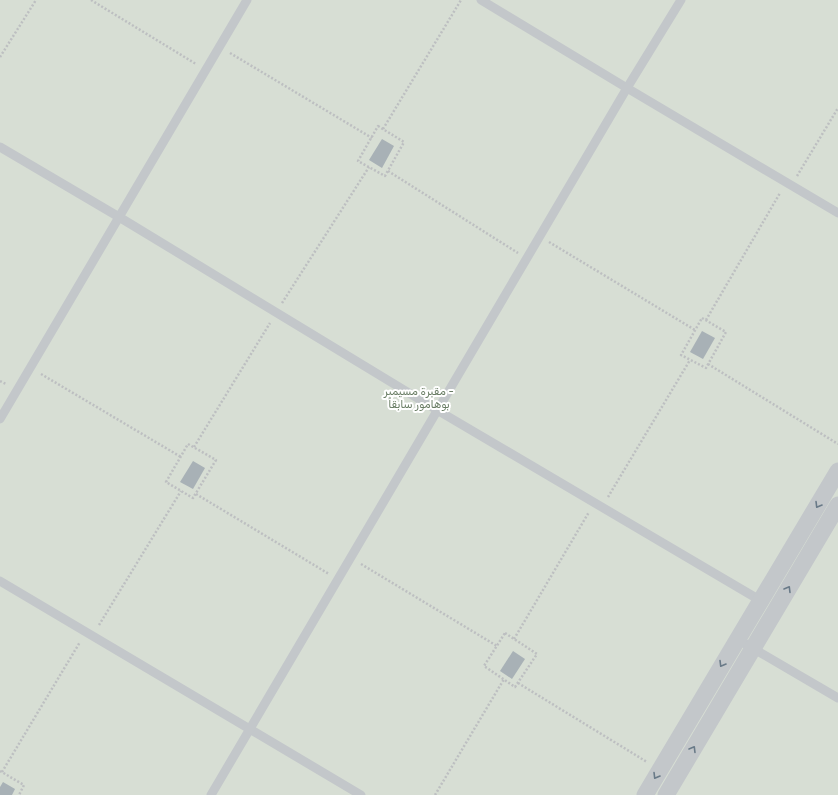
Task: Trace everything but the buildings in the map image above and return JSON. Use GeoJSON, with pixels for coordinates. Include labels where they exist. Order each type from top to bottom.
{"type":"FeatureCollection","features":[{"type":"Feature","properties":{"kind":"street"},"geometry":{"type":"LineString","coordinates":[[645,795],[838,471]]}},
{"type":"Feature","properties":{"kind":"street"},"geometry":{"type":"LineString","coordinates":[[666,795],[838,505]]}},
{"type":"Feature","properties":{"kind":"lane"},"geometry":{"type":"LineString","coordinates":[[0,418],[247,0]]}},
{"type":"Feature","properties":{"kind":"lane"},"geometry":{"type":"LineString","coordinates":[[482,0],[838,213]]}},
{"type":"Feature","properties":{"kind":"lane"},"geometry":{"type":"LineString","coordinates":[[211,795],[627,88],[681,0]]}},
{"type":"Feature","properties":{"kind":"lane"},"geometry":{"type":"LineString","coordinates":[[0,147],[437,410],[776,610]]}},
{"type":"Feature","properties":{"kind":"lane"},"geometry":{"type":"LineString","coordinates":[[0,581],[362,795]]}},
{"type":"Feature","properties":{"kind":"lane"},"geometry":{"type":"LineString","coordinates":[[737,639],[838,698]]}},
{"type":"Feature","properties":{"kind":"path"},"geometry":{"type":"LineString","coordinates":[[0,57],[36,0]]}},
{"type":"Feature","properties":{"kind":"path"},"geometry":{"type":"LineString","coordinates":[[91,0],[206,69]]}},
{"type":"Feature","properties":{"kind":"path"},"geometry":{"type":"LineString","coordinates":[[383,129],[461,0]]}},
{"type":"Feature","properties":{"kind":"path"},"geometry":{"type":"LineString","coordinates":[[220,46],[372,138]]}},
{"type":"Feature","properties":{"kind":"path"},"geometry":{"type":"LineString","coordinates":[[706,320],[788,184],[838,108]]}},
{"type":"Feature","properties":{"kind":"path"},"geometry":{"type":"LineString","coordinates":[[378,126],[404,142],[385,176],[358,161],[372,138],[378,126]]}},
{"type":"Feature","properties":{"kind":"path"},"geometry":{"type":"LineString","coordinates":[[194,447],[276,313],[369,167]]}},
{"type":"Feature","properties":{"kind":"path"},"geometry":{"type":"LineString","coordinates":[[388,171],[527,258]]}},
{"type":"Feature","properties":{"kind":"path"},"geometry":{"type":"LineString","coordinates":[[540,236],[695,330]]}},
{"type":"Feature","properties":{"kind":"path"},"geometry":{"type":"LineString","coordinates":[[702,318],[726,332],[706,368],[681,355],[695,330],[702,318]]}},
{"type":"Feature","properties":{"kind":"path"},"geometry":{"type":"LineString","coordinates":[[514,639],[690,360]]}},
{"type":"Feature","properties":{"kind":"path"},"geometry":{"type":"LineString","coordinates":[[708,364],[838,444]]}},
{"type":"Feature","properties":{"kind":"path"},"geometry":{"type":"LineString","coordinates":[[30,368],[181,457]]}},
{"type":"Feature","properties":{"kind":"path"},"geometry":{"type":"LineString","coordinates":[[188,444],[216,460],[193,498],[166,482],[181,457],[188,444]]}},
{"type":"Feature","properties":{"kind":"path"},"geometry":{"type":"LineString","coordinates":[[19,795],[24,785],[1,772],[181,491]]}},
{"type":"Feature","properties":{"kind":"path"},"geometry":{"type":"LineString","coordinates":[[196,494],[338,580]]}},
{"type":"Feature","properties":{"kind":"path"},"geometry":{"type":"LineString","coordinates":[[350,558],[497,646]]}},
{"type":"Feature","properties":{"kind":"path"},"geometry":{"type":"LineString","coordinates":[[505,633],[537,654],[516,687],[484,666],[497,646],[505,633]]}},
{"type":"Feature","properties":{"kind":"path"},"geometry":{"type":"LineString","coordinates":[[435,795],[504,679]]}},
{"type":"Feature","properties":{"kind":"path"},"geometry":{"type":"LineString","coordinates":[[518,683],[660,769]]}},
{"type":"Feature","properties":{"kind":"green space","name":"مقبرة مسيمير - بوهامور سابقاً"},"geometry":{"type":"Polygon","coordinates":[[[0,0],[838,0],[838,795],[0,795],[0,0]]]}}]}
